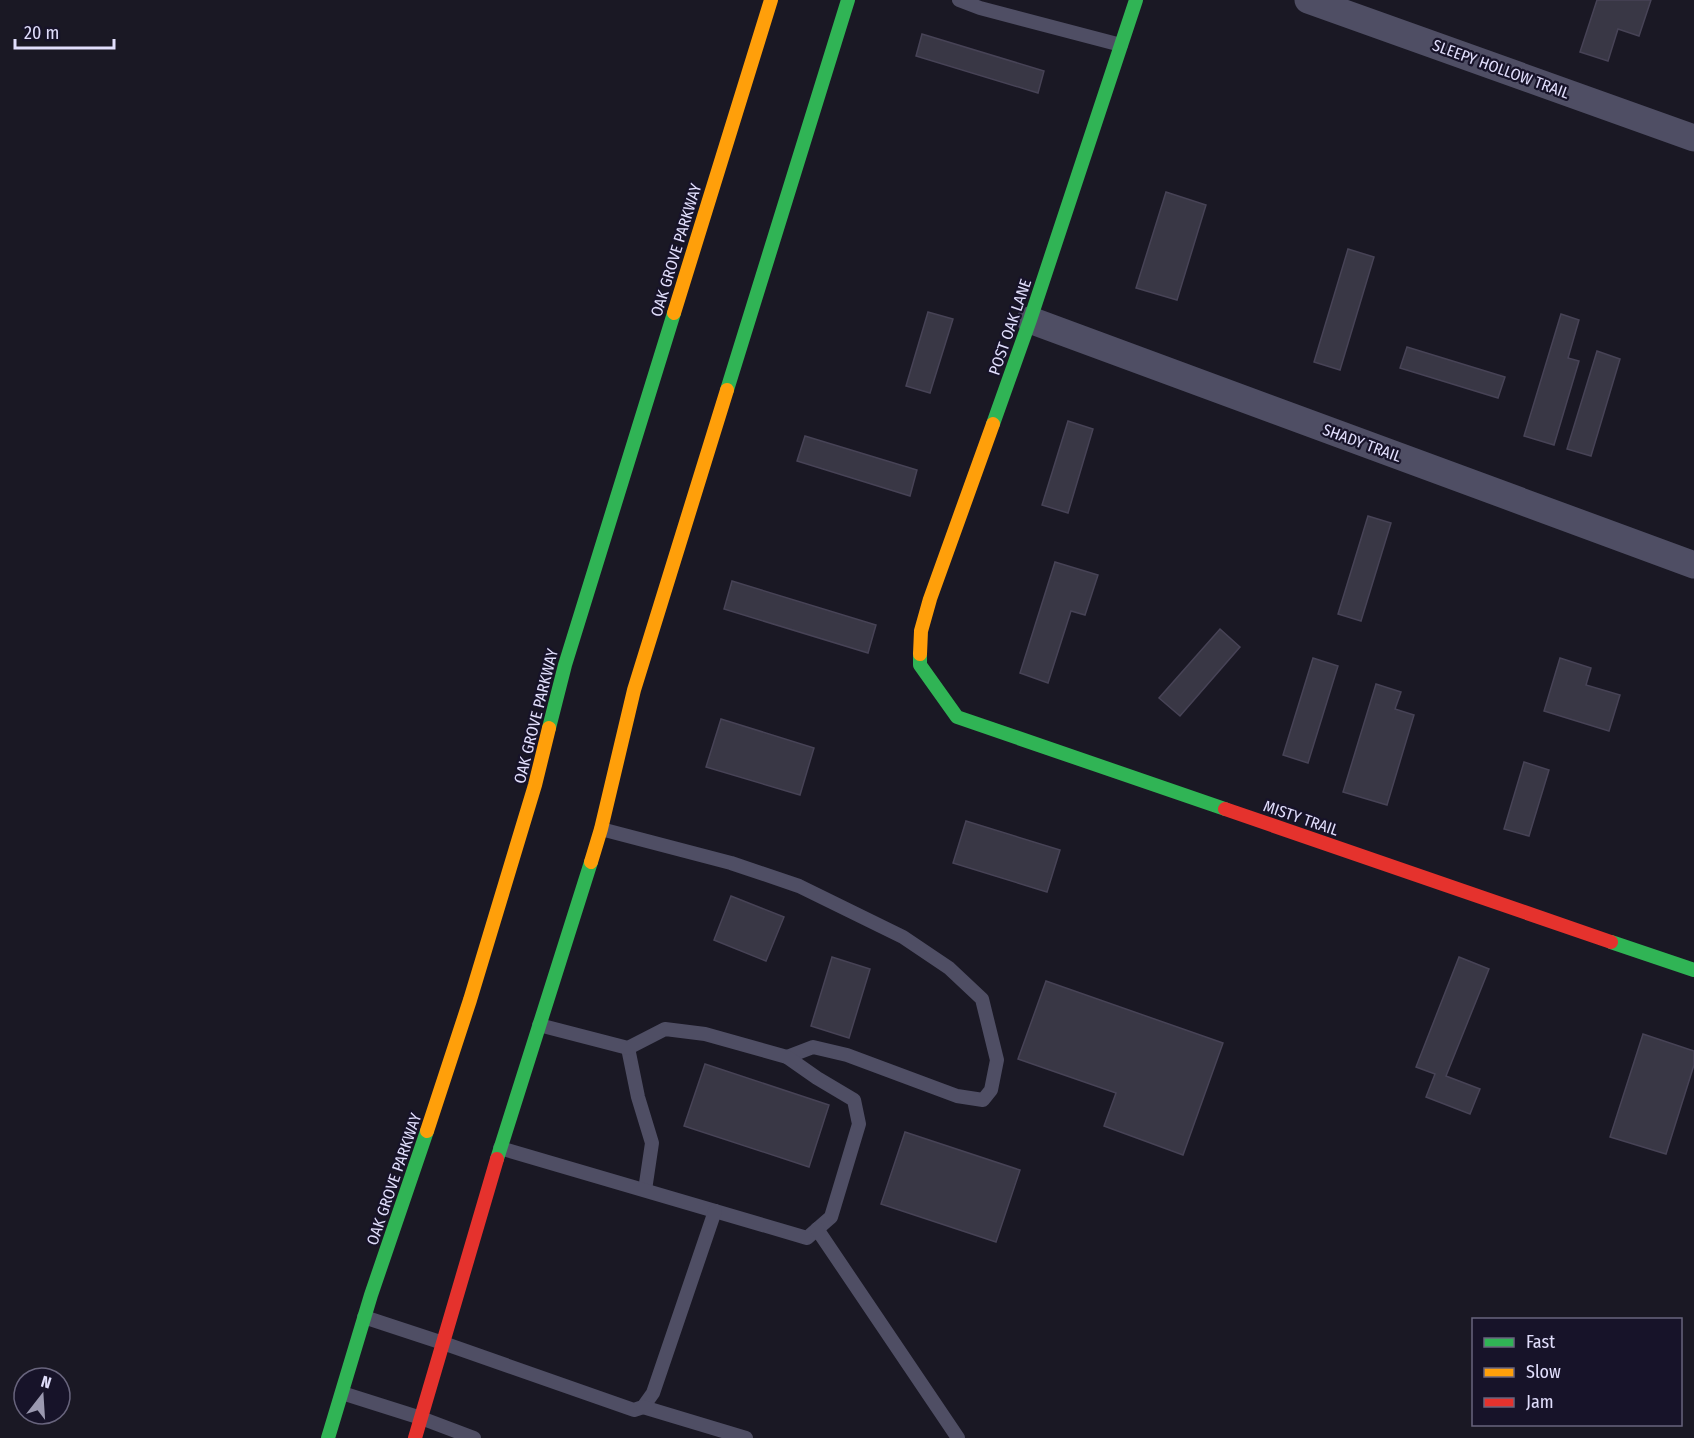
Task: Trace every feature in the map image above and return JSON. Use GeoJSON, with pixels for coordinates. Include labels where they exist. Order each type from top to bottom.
{"type":"FeatureCollection","features":[{"type":"Feature","properties":{"kind":"main road","name":"OAK GROVE PARKWAY"},"geometry":{"type":"LineString","coordinates":[[328,1438],[364,1317],[470,1000],[535,785],[565,665],[771,0]]}},
{"type":"Feature","properties":{"kind":"main road"},"geometry":{"type":"LineString","coordinates":[[415,1438],[500,1148],[601,829],[634,690],[848,0]]}},
{"type":"Feature","properties":{"kind":"main road","name":"POST OAK LANE"},"geometry":{"type":"LineString","coordinates":[[920,665],[921,631],[930,599],[1030,320],[1136,0]]}},
{"type":"Feature","properties":{"kind":"main road","name":"MISTY TRAIL"},"geometry":{"type":"LineString","coordinates":[[920,665],[957,717],[1694,970]]}},
{"type":"Feature","properties":{"kind":"street","name":"SLEEPY HOLLOW TRAIL"},"geometry":{"type":"LineString","coordinates":[[1308,0],[1694,138]]}},
{"type":"Feature","properties":{"kind":"street","name":"SHADY TRAIL"},"geometry":{"type":"LineString","coordinates":[[1030,320],[1694,566]]}},
{"type":"Feature","properties":{"kind":"lane"},"geometry":{"type":"LineString","coordinates":[[959,0],[991,11],[1121,45]]}},
{"type":"Feature","properties":{"kind":"lane"},"geometry":{"type":"LineString","coordinates":[[601,829],[731,863],[799,886],[903,937],[949,968],[982,999],[997,1060],[991,1090],[982,1100],[957,1096],[847,1055],[813,1047],[787,1057]]}},
{"type":"Feature","properties":{"kind":"lane"},"geometry":{"type":"LineString","coordinates":[[500,1148],[807,1238],[831,1217],[859,1124],[854,1100],[787,1057],[705,1034],[665,1029],[628,1048],[539,1025]]}},
{"type":"Feature","properties":{"kind":"lane"},"geometry":{"type":"LineString","coordinates":[[628,1048],[638,1097],[652,1143],[645,1190]]}},
{"type":"Feature","properties":{"kind":"lane"},"geometry":{"type":"LineString","coordinates":[[643,1407],[653,1393],[715,1211]]}},
{"type":"Feature","properties":{"kind":"lane"},"geometry":{"type":"LineString","coordinates":[[817,1229],[958,1438]]}},
{"type":"Feature","properties":{"kind":"lane"},"geometry":{"type":"LineString","coordinates":[[364,1317],[634,1410],[643,1407],[746,1438]]}},
{"type":"Feature","properties":{"kind":"lane"},"geometry":{"type":"LineString","coordinates":[[342,1393],[421,1418],[474,1438]]}},
{"type":"Feature","properties":{"kind":"building"},"geometry":{"type":"Polygon","coordinates":[[[1597,0],[1651,0],[1639,36],[1618,29],[1608,61],[1580,52],[1597,0]]]}},
{"type":"Feature","properties":{"kind":"building"},"geometry":{"type":"Polygon","coordinates":[[[922,34],[1044,71],[1038,93],[916,56],[922,34]]]}},
{"type":"Feature","properties":{"kind":"building"},"geometry":{"type":"Polygon","coordinates":[[[1166,192],[1206,205],[1177,300],[1136,288],[1166,192]]]}},
{"type":"Feature","properties":{"kind":"building"},"geometry":{"type":"Polygon","coordinates":[[[1348,249],[1374,257],[1340,370],[1314,362],[1348,249]]]}},
{"type":"Feature","properties":{"kind":"building"},"geometry":{"type":"Polygon","coordinates":[[[928,312],[953,319],[930,393],[906,386],[928,312]]]}},
{"type":"Feature","properties":{"kind":"building"},"geometry":{"type":"Polygon","coordinates":[[[1561,314],[1579,320],[1568,358],[1579,361],[1554,445],[1524,436],[1561,314]]]}},
{"type":"Feature","properties":{"kind":"building"},"geometry":{"type":"Polygon","coordinates":[[[1407,347],[1505,377],[1498,398],[1400,368],[1407,347]]]}},
{"type":"Feature","properties":{"kind":"building"},"geometry":{"type":"Polygon","coordinates":[[[1597,351],[1620,359],[1591,456],[1567,449],[1597,351]]]}},
{"type":"Feature","properties":{"kind":"building"},"geometry":{"type":"Polygon","coordinates":[[[1068,421],[1093,429],[1068,513],[1042,505],[1068,421]]]}},
{"type":"Feature","properties":{"kind":"building"},"geometry":{"type":"Polygon","coordinates":[[[805,436],[917,470],[910,496],[797,461],[805,436]]]}},
{"type":"Feature","properties":{"kind":"building"},"geometry":{"type":"Polygon","coordinates":[[[1368,516],[1391,523],[1361,621],[1338,614],[1368,516]]]}},
{"type":"Feature","properties":{"kind":"building"},"geometry":{"type":"Polygon","coordinates":[[[1055,562],[1098,575],[1085,615],[1071,611],[1048,683],[1020,673],[1055,562]]]}},
{"type":"Feature","properties":{"kind":"building"},"geometry":{"type":"Polygon","coordinates":[[[732,581],[876,625],[868,653],[724,609],[732,581]]]}},
{"type":"Feature","properties":{"kind":"building"},"geometry":{"type":"Polygon","coordinates":[[[1220,629],[1240,647],[1180,716],[1159,698],[1220,629]]]}},
{"type":"Feature","properties":{"kind":"building"},"geometry":{"type":"Polygon","coordinates":[[[1313,658],[1338,666],[1308,763],[1283,755],[1313,658]]]}},
{"type":"Feature","properties":{"kind":"building"},"geometry":{"type":"Polygon","coordinates":[[[1560,658],[1591,668],[1586,685],[1620,695],[1609,731],[1544,711],[1560,658]]]}},
{"type":"Feature","properties":{"kind":"building"},"geometry":{"type":"Polygon","coordinates":[[[1376,684],[1401,692],[1395,709],[1414,715],[1387,805],[1343,792],[1376,684]]]}},
{"type":"Feature","properties":{"kind":"building"},"geometry":{"type":"Polygon","coordinates":[[[721,719],[814,748],[800,795],[706,767],[721,719]]]}},
{"type":"Feature","properties":{"kind":"building"},"geometry":{"type":"Polygon","coordinates":[[[1524,762],[1549,770],[1529,836],[1504,829],[1524,762]]]}},
{"type":"Feature","properties":{"kind":"building"},"geometry":{"type":"Polygon","coordinates":[[[966,821],[1060,850],[1047,892],[953,863],[966,821]]]}},
{"type":"Feature","properties":{"kind":"building"},"geometry":{"type":"Polygon","coordinates":[[[731,896],[784,917],[766,961],[714,940],[731,896]]]}},
{"type":"Feature","properties":{"kind":"building"},"geometry":{"type":"Polygon","coordinates":[[[832,957],[870,969],[849,1038],[811,1026],[832,957]]]}},
{"type":"Feature","properties":{"kind":"building"},"geometry":{"type":"Polygon","coordinates":[[[1459,957],[1489,969],[1446,1076],[1480,1089],[1470,1114],[1426,1097],[1435,1074],[1416,1067],[1459,957]]]}},
{"type":"Feature","properties":{"kind":"building"},"geometry":{"type":"Polygon","coordinates":[[[1046,981],[1223,1043],[1183,1155],[1104,1126],[1116,1093],[1018,1059],[1046,981]]]}},
{"type":"Feature","properties":{"kind":"building"},"geometry":{"type":"Polygon","coordinates":[[[1643,1034],[1694,1051],[1694,1065],[1666,1154],[1610,1137],[1643,1034]]]}},
{"type":"Feature","properties":{"kind":"building"},"geometry":{"type":"Polygon","coordinates":[[[705,1064],[829,1105],[809,1167],[684,1126],[705,1064]]]}},
{"type":"Feature","properties":{"kind":"building"},"geometry":{"type":"Polygon","coordinates":[[[905,1132],[1020,1170],[996,1242],[881,1204],[905,1132]]]}},
{"type":"Feature","properties":{"kind":"traffic: fast"},"geometry":{"type":"LineString","coordinates":[[727,390],[848,0]]}},
{"type":"Feature","properties":{"kind":"traffic: fast"},"geometry":{"type":"LineString","coordinates":[[993,424],[1030,320],[1136,0]]}},
{"type":"Feature","properties":{"kind":"traffic: fast"},"geometry":{"type":"LineString","coordinates":[[549,728],[565,665],[674,313]]}},
{"type":"Feature","properties":{"kind":"traffic: fast"},"geometry":{"type":"LineString","coordinates":[[920,654],[920,665],[957,717],[1225,809]]}},
{"type":"Feature","properties":{"kind":"traffic: fast"},"geometry":{"type":"LineString","coordinates":[[497,1159],[591,862]]}},
{"type":"Feature","properties":{"kind":"traffic: fast"},"geometry":{"type":"LineString","coordinates":[[1611,942],[1694,970]]}},
{"type":"Feature","properties":{"kind":"traffic: fast"},"geometry":{"type":"LineString","coordinates":[[328,1438],[371,1295],[427,1131]]}},
{"type":"Feature","properties":{"kind":"traffic: slow"},"geometry":{"type":"LineString","coordinates":[[674,313],[771,0]]}},
{"type":"Feature","properties":{"kind":"traffic: slow"},"geometry":{"type":"LineString","coordinates":[[591,862],[634,690],[727,390]]}},
{"type":"Feature","properties":{"kind":"traffic: slow"},"geometry":{"type":"LineString","coordinates":[[920,654],[921,631],[930,599],[993,424]]}},
{"type":"Feature","properties":{"kind":"traffic: slow"},"geometry":{"type":"LineString","coordinates":[[427,1131],[470,1000],[535,785],[549,728]]}},
{"type":"Feature","properties":{"kind":"traffic: jam"},"geometry":{"type":"LineString","coordinates":[[1225,809],[1611,942]]}},
{"type":"Feature","properties":{"kind":"traffic: jam"},"geometry":{"type":"LineString","coordinates":[[415,1438],[497,1159]]}}]}
